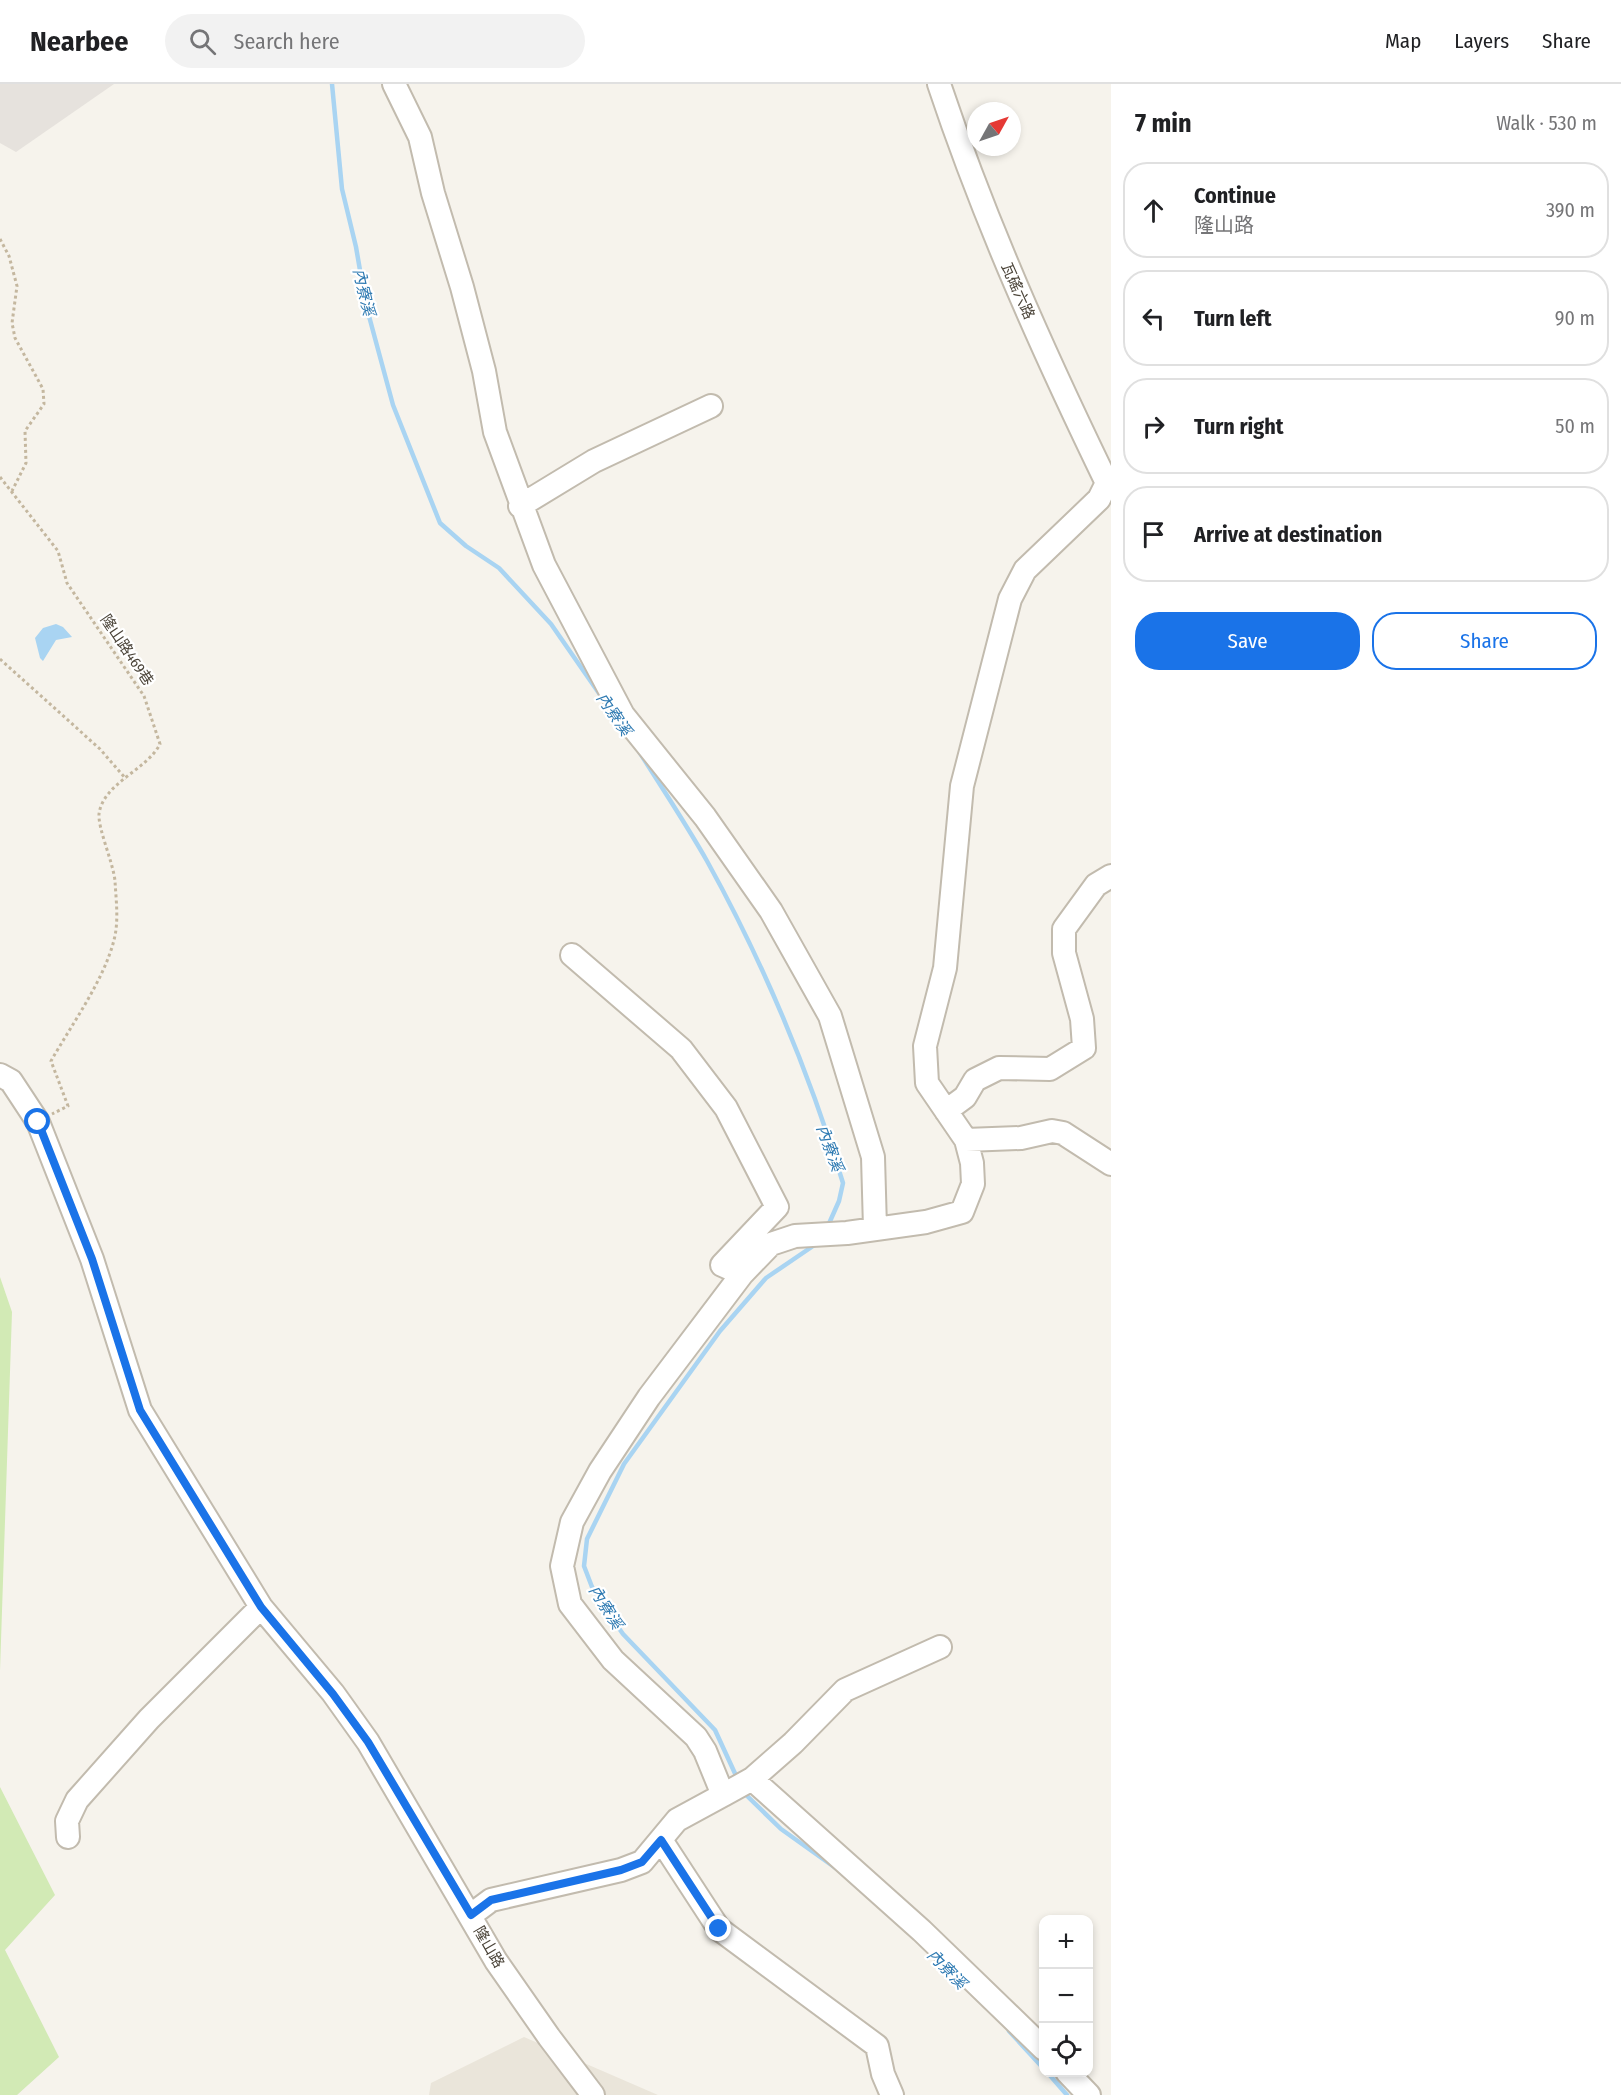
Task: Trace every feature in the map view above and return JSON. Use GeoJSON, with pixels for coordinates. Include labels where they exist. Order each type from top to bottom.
{"type":"FeatureCollection","features":[{"type":"Feature","properties":{"kind":"street"},"geometry":{"type":"LineString","coordinates":[[394,84],[420,137],[433,193],[462,287],[484,371],[495,432],[520,506],[544,565],[623,715],[705,817],[771,911],[830,1016],[873,1157],[875,1228]]}},
{"type":"Feature","properties":{"kind":"street","name":"瓦磘六路"},"geometry":{"type":"LineString","coordinates":[[939,84],[964,160],[1014,284],[1108,486]]}},
{"type":"Feature","properties":{"kind":"street"},"geometry":{"type":"LineString","coordinates":[[520,506],[594,461],[711,406]]}},
{"type":"Feature","properties":{"kind":"street"},"geometry":{"type":"LineString","coordinates":[[723,1795],[705,1751],[696,1737],[613,1660],[570,1604],[562,1566],[572,1522],[600,1471],[649,1397],[742,1274],[771,1244],[795,1236],[847,1233],[926,1222],[962,1212],[973,1184],[966,1140],[927,1083],[925,1046],[945,968],[962,786],[1010,599],[1025,570],[1108,486]]}},
{"type":"Feature","properties":{"kind":"street"},"geometry":{"type":"LineString","coordinates":[[946,1111],[965,1097],[975,1080],[999,1068],[1050,1069],[1084,1048],[1082,1019],[1064,953],[1064,929],[1096,885],[1111,876]]}},
{"type":"Feature","properties":{"kind":"street"},"geometry":{"type":"LineString","coordinates":[[572,955],[681,1049],[726,1107],[777,1207],[722,1265],[742,1274]]}},
{"type":"Feature","properties":{"kind":"street","name":"隆山路"},"geometry":{"type":"LineString","coordinates":[[0,1075],[11,1081],[38,1122],[92,1259],[140,1410],[261,1607],[333,1694],[368,1742],[510,1983],[593,2095]]}},
{"type":"Feature","properties":{"kind":"street"},"geometry":{"type":"LineString","coordinates":[[966,1140],[1021,1138],[1052,1131],[1063,1132],[1111,1164]]}},
{"type":"Feature","properties":{"kind":"street"},"geometry":{"type":"LineString","coordinates":[[68,1837],[67,1821],[77,1800],[149,1719],[261,1607]]}},
{"type":"Feature","properties":{"kind":"street"},"geometry":{"type":"LineString","coordinates":[[471,1915],[491,1900],[642,1862],[677,1820],[706,1801],[723,1795],[752,1779],[794,1743],[845,1690],[940,1647]]}},
{"type":"Feature","properties":{"kind":"street"},"geometry":{"type":"LineString","coordinates":[[752,1779],[922,1931],[1039,2044]]}},
{"type":"Feature","properties":{"kind":"street"},"geometry":{"type":"LineString","coordinates":[[661,1840],[719,1929],[877,2046],[883,2074],[892,2095]]}},
{"type":"Feature","properties":{"kind":"street"},"geometry":{"type":"LineString","coordinates":[[1071,2077],[1089,2095]]}},
{"type":"Feature","properties":{"kind":"path"},"geometry":{"type":"LineString","coordinates":[[0,239],[9,256],[17,286],[12,322],[15,338],[43,389],[44,404],[25,431],[26,463],[12,491]]}},
{"type":"Feature","properties":{"kind":"path","name":"隆山路469巷"},"geometry":{"type":"LineString","coordinates":[[0,477],[58,551],[67,584],[144,696],[160,744],[154,756],[105,798],[99,816],[114,869],[117,911],[114,939],[107,962],[51,1061],[68,1106],[38,1122]]}},
{"type":"Feature","properties":{"kind":"path"},"geometry":{"type":"LineString","coordinates":[[0,659],[100,749],[126,778]]}},
{"type":"Feature","properties":{"kind":"shaded area"},"geometry":{"type":"Polygon","coordinates":[[[0,84],[114,84],[16,152],[0,143],[0,84]]]}},
{"type":"Feature","properties":{"kind":"shaded area"},"geometry":{"type":"Polygon","coordinates":[[[524,2037],[658,2095],[429,2095],[431,2083],[524,2037]]]}},
{"type":"Feature","properties":{"kind":"green space"},"geometry":{"type":"Polygon","coordinates":[[[0,1277],[12,1312],[0,1671],[0,1277]]]}},
{"type":"Feature","properties":{"kind":"green space"},"geometry":{"type":"Polygon","coordinates":[[[0,1787],[55,1895],[5,1950],[59,2057],[17,2095],[0,2095],[0,1787]]]}},
{"type":"Feature","properties":{"kind":"water"},"geometry":{"type":"Polygon","coordinates":[[[56,624],[63,627],[72,637],[56,640],[43,661],[40,658],[35,638],[43,628],[56,624]]]}},
{"type":"Feature","properties":{"kind":"waterway","name":"內寮溪"},"geometry":{"type":"LineString","coordinates":[[332,84],[342,189],[356,247],[366,305],[393,405],[440,523],[466,546],[499,568],[551,624],[603,699]]}},
{"type":"Feature","properties":{"kind":"waterway","name":"內寮溪"},"geometry":{"type":"LineString","coordinates":[[640,753],[699,847],[728,899],[766,978],[800,1059],[843,1183],[839,1201],[827,1228]]}},
{"type":"Feature","properties":{"kind":"waterway","name":"內寮溪"},"geometry":{"type":"LineString","coordinates":[[738,1780],[715,1730],[623,1634],[606,1610],[592,1587],[584,1566],[587,1539],[624,1464],[720,1331],[766,1278],[816,1244]]}},
{"type":"Feature","properties":{"kind":"waterway","name":"內寮溪"},"geometry":{"type":"LineString","coordinates":[[742,1791],[781,1829],[837,1869]]}},
{"type":"Feature","properties":{"kind":"waterway","name":"內寮溪"},"geometry":{"type":"LineString","coordinates":[[1009,2031],[1039,2064]]}},
{"type":"Feature","properties":{"kind":"waterway","name":"內寮溪"},"geometry":{"type":"LineString","coordinates":[[1051,2077],[1067,2095]]}},
{"type":"Feature","properties":{"kind":"route"},"geometry":{"type":"LineString","coordinates":[[38,1122],[92,1259],[140,1410],[261,1607],[333,1694],[368,1742],[471,1915],[491,1900],[621,1870],[642,1862],[661,1840],[719,1929]]}}]}
